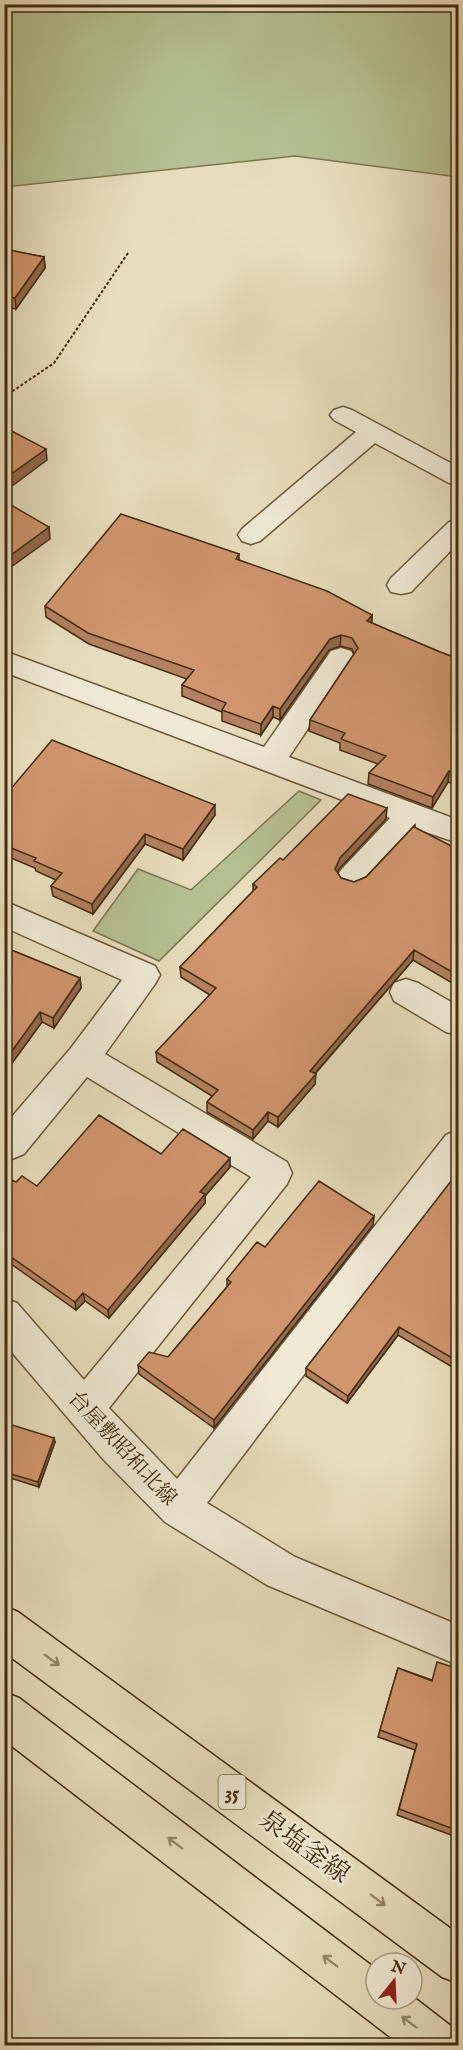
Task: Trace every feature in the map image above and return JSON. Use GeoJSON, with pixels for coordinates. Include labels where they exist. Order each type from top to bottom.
{"type":"FeatureCollection","features":[{"type":"Feature","properties":{"kind":"main road","name":"泉塩釜線"},"geometry":{"type":"LineString","coordinates":[[4,1626],[459,1961]]}},
{"type":"Feature","properties":{"kind":"main road"},"geometry":{"type":"LineString","coordinates":[[4,1713],[364,1988]]}},
{"type":"Feature","properties":{"kind":"main road"},"geometry":{"type":"LineString","coordinates":[[394,2011],[440,2046]]}},
{"type":"Feature","properties":{"kind":"street"},"geometry":{"type":"LineString","coordinates":[[343,415],[459,477]]}},
{"type":"Feature","properties":{"kind":"street"},"geometry":{"type":"LineString","coordinates":[[251,535],[373,431]]}},
{"type":"Feature","properties":{"kind":"street"},"geometry":{"type":"LineString","coordinates":[[401,585],[459,528]]}},
{"type":"Feature","properties":{"kind":"street"},"geometry":{"type":"LineString","coordinates":[[270,761],[341,658]]}},
{"type":"Feature","properties":{"kind":"street"},"geometry":{"type":"LineString","coordinates":[[4,661],[459,832]]}},
{"type":"Feature","properties":{"kind":"street"},"geometry":{"type":"LineString","coordinates":[[352,878],[412,815]]}},
{"type":"Feature","properties":{"kind":"street"},"geometry":{"type":"LineString","coordinates":[[4,913],[144,975],[83,1058],[12,1144],[4,1141]]}},
{"type":"Feature","properties":{"kind":"street"},"geometry":{"type":"LineString","coordinates":[[406,992],[459,1022]]}},
{"type":"Feature","properties":{"kind":"street"},"geometry":{"type":"LineString","coordinates":[[83,1058],[275,1173],[85,1408]]}},
{"type":"Feature","properties":{"kind":"street"},"geometry":{"type":"LineString","coordinates":[[179,1508],[456,1153]]}},
{"type":"Feature","properties":{"kind":"street","name":"台屋敷昭和北線"},"geometry":{"type":"LineString","coordinates":[[4,1315],[117,1446],[179,1508],[281,1571],[459,1645]]}},
{"type":"Feature","properties":{"kind":"path"},"geometry":{"type":"LineString","coordinates":[[4,398],[54,363],[128,253]]}},
{"type":"Feature","properties":{"kind":"green space"},"geometry":{"type":"Polygon","coordinates":[[[4,5],[458,5],[458,177],[295,156],[5,187],[4,5]]]}},
{"type":"Feature","properties":{"kind":"green space"},"geometry":{"type":"Polygon","coordinates":[[[299,791],[321,800],[159,961],[93,931],[138,869],[191,890],[299,791]]]}},
{"type":"Feature","properties":{"kind":"building"},"geometry":{"type":"Polygon","coordinates":[[[4,249],[44,257],[15,298],[4,296],[4,249]]]}},
{"type":"Feature","properties":{"kind":"building"},"geometry":{"type":"Polygon","coordinates":[[[4,427],[46,449],[4,479],[4,427]]]}},
{"type":"Feature","properties":{"kind":"building"},"geometry":{"type":"Polygon","coordinates":[[[4,501],[49,527],[4,560],[4,501]]]}},
{"type":"Feature","properties":{"kind":"building"},"geometry":{"type":"Polygon","coordinates":[[[121,514],[239,554],[236,559],[327,591],[372,615],[367,621],[459,659],[459,775],[449,771],[433,797],[369,773],[386,756],[341,739],[345,733],[310,720],[358,648],[352,638],[341,635],[330,639],[280,709],[273,706],[261,724],[222,710],[226,703],[182,685],[194,670],[88,633],[45,606],[121,514]]]}},
{"type":"Feature","properties":{"kind":"building"},"geometry":{"type":"Polygon","coordinates":[[[52,740],[215,805],[183,849],[145,834],[92,904],[51,886],[62,873],[34,861],[36,858],[4,845],[4,797],[52,740]]]}},
{"type":"Feature","properties":{"kind":"building"},"geometry":{"type":"Polygon","coordinates":[[[348,794],[387,808],[340,858],[335,869],[341,878],[354,882],[366,877],[415,825],[414,827],[459,850],[459,976],[414,950],[310,1071],[316,1074],[278,1117],[268,1112],[253,1130],[207,1102],[218,1090],[156,1052],[216,988],[180,967],[257,887],[253,884],[280,858],[283,860],[348,794]]]}},
{"type":"Feature","properties":{"kind":"building"},"geometry":{"type":"Polygon","coordinates":[[[4,947],[80,978],[53,1018],[40,1012],[4,1062],[4,947]]]}},
{"type":"Feature","properties":{"kind":"building"},"geometry":{"type":"Polygon","coordinates":[[[99,1115],[161,1154],[183,1129],[230,1158],[200,1192],[205,1194],[108,1310],[83,1293],[75,1302],[4,1252],[4,1177],[16,1182],[22,1176],[37,1186],[99,1115]]]}},
{"type":"Feature","properties":{"kind":"building"},"geometry":{"type":"Polygon","coordinates":[[[455,1176],[459,1178],[459,1362],[399,1327],[348,1396],[306,1368],[455,1176]]]}},
{"type":"Feature","properties":{"kind":"building"},"geometry":{"type":"Polygon","coordinates":[[[319,1181],[374,1216],[214,1420],[138,1365],[149,1352],[168,1357],[231,1282],[227,1279],[257,1242],[265,1247],[319,1181]]]}},
{"type":"Feature","properties":{"kind":"building"},"geometry":{"type":"Polygon","coordinates":[[[12,1425],[54,1438],[38,1482],[4,1472],[4,1445],[12,1425]]]}},
{"type":"Feature","properties":{"kind":"building"},"geometry":{"type":"Polygon","coordinates":[[[437,1662],[459,1669],[459,1831],[399,1809],[417,1744],[380,1730],[398,1668],[432,1681],[437,1662]]]}}]}
